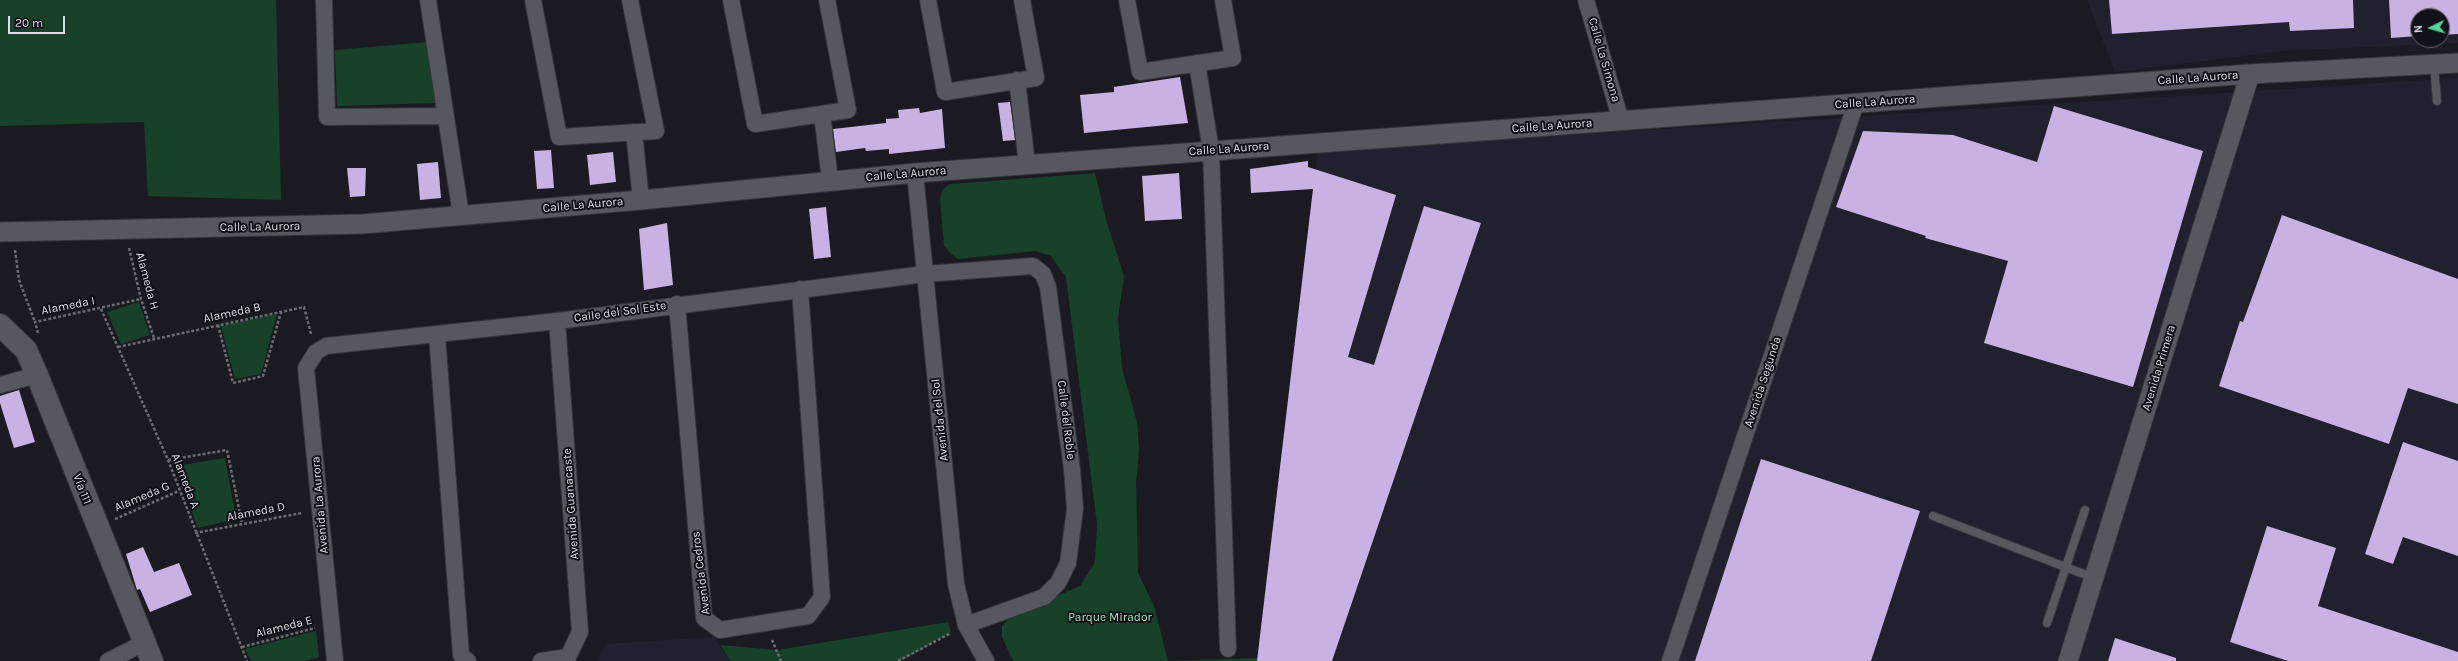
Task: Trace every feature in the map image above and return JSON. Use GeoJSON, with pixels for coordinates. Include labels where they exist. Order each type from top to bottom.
{"type":"FeatureCollection","features":[{"type":"Feature","properties":{"kind":"main road","name":"Vía 111"},"geometry":{"type":"LineString","coordinates":[[0,325],[23,347],[37,375],[148,652]]}},
{"type":"Feature","properties":{"kind":"street"},"geometry":{"type":"LineString","coordinates":[[324,0],[327,117],[446,116]]}},
{"type":"Feature","properties":{"kind":"street"},"geometry":{"type":"LineString","coordinates":[[428,0],[461,215]]}},
{"type":"Feature","properties":{"kind":"street"},"geometry":{"type":"LineString","coordinates":[[533,0],[559,137],[656,131],[630,0]]}},
{"type":"Feature","properties":{"kind":"street"},"geometry":{"type":"LineString","coordinates":[[732,0],[755,124],[848,110],[827,0]]}},
{"type":"Feature","properties":{"kind":"street"},"geometry":{"type":"LineString","coordinates":[[928,0],[945,92],[1036,78],[1022,0]]}},
{"type":"Feature","properties":{"kind":"street"},"geometry":{"type":"LineString","coordinates":[[1127,0],[1140,72],[1233,58],[1223,0]]}},
{"type":"Feature","properties":{"kind":"street","name":"Calle La Simona"},"geometry":{"type":"LineString","coordinates":[[1586,0],[1621,121]]}},
{"type":"Feature","properties":{"kind":"street"},"geometry":{"type":"LineString","coordinates":[[1197,63],[1211,151],[1228,649]]}},
{"type":"Feature","properties":{"kind":"street","name":"Calle La Aurora"},"geometry":{"type":"LineString","coordinates":[[8,232],[124,228],[263,228],[362,224],[641,200],[830,180],[1027,164],[2250,74],[2458,63]]}},
{"type":"Feature","properties":{"kind":"street","name":"Avenida Primera"},"geometry":{"type":"LineString","coordinates":[[2068,661],[2250,74]]}},
{"type":"Feature","properties":{"kind":"street"},"geometry":{"type":"LineString","coordinates":[[1017,80],[1027,164]]}},
{"type":"Feature","properties":{"kind":"street","name":"Avenida Segunda"},"geometry":{"type":"LineString","coordinates":[[1670,661],[1856,103]]}},
{"type":"Feature","properties":{"kind":"street"},"geometry":{"type":"LineString","coordinates":[[822,114],[830,180]]}},
{"type":"Feature","properties":{"kind":"street"},"geometry":{"type":"LineString","coordinates":[[634,132],[641,200]]}},
{"type":"Feature","properties":{"kind":"street","name":"Avenida del Sol"},"geometry":{"type":"LineString","coordinates":[[915,173],[956,584],[966,625],[986,661]]}},
{"type":"Feature","properties":{"kind":"street","name":"Calle del Roble"},"geometry":{"type":"LineString","coordinates":[[925,274],[1033,266],[1043,274],[1048,287],[1072,469],[1075,509],[1073,536],[1068,563],[1058,583],[1044,597],[966,625]]}},
{"type":"Feature","properties":{"kind":"street","name":"Calle del Sol Este"},"geometry":{"type":"LineString","coordinates":[[316,352],[326,346],[557,320],[925,274]]}},
{"type":"Feature","properties":{"kind":"street","name":"Avenida Cedros"},"geometry":{"type":"LineString","coordinates":[[677,304],[704,618],[720,630],[808,616],[822,597],[800,289]]}},
{"type":"Feature","properties":{"kind":"street","name":"Avenida Guanacaste"},"geometry":{"type":"LineString","coordinates":[[541,661],[568,657],[580,632],[557,320]]}},
{"type":"Feature","properties":{"kind":"street"},"geometry":{"type":"LineString","coordinates":[[437,334],[461,654],[468,661]]}},
{"type":"Feature","properties":{"kind":"street","name":"Avenida La Aurora"},"geometry":{"type":"LineString","coordinates":[[316,352],[306,368],[335,661]]}},
{"type":"Feature","properties":{"kind":"street"},"geometry":{"type":"LineString","coordinates":[[0,385],[37,375]]}},
{"type":"Feature","properties":{"kind":"street"},"geometry":{"type":"LineString","coordinates":[[108,661],[148,652]]}},
{"type":"Feature","properties":{"kind":"lane"},"geometry":{"type":"LineString","coordinates":[[2434,64],[2437,101]]}},
{"type":"Feature","properties":{"kind":"lane"},"geometry":{"type":"LineString","coordinates":[[2047,623],[2085,510]]}},
{"type":"Feature","properties":{"kind":"lane"},"geometry":{"type":"LineString","coordinates":[[1933,516],[2066,566],[2094,579]]}},
{"type":"Feature","properties":{"kind":"path","name":"Alameda H"},"geometry":{"type":"LineString","coordinates":[[124,228],[141,299],[154,338]]}},
{"type":"Feature","properties":{"kind":"path"},"geometry":{"type":"LineString","coordinates":[[8,232],[19,280],[35,322]]}},
{"type":"Feature","properties":{"kind":"path","name":"Alameda I"},"geometry":{"type":"LineString","coordinates":[[23,347],[40,338],[35,322],[101,309],[141,299]]}},
{"type":"Feature","properties":{"kind":"path","name":"Alameda B"},"geometry":{"type":"LineString","coordinates":[[118,347],[154,338],[304,307],[316,352]]}},
{"type":"Feature","properties":{"kind":"path","name":"Alameda A"},"geometry":{"type":"LineString","coordinates":[[101,309],[168,460],[195,533],[247,661]]}},
{"type":"Feature","properties":{"kind":"path"},"geometry":{"type":"LineString","coordinates":[[218,325],[233,383],[263,376],[280,312]]}},
{"type":"Feature","properties":{"kind":"path"},"geometry":{"type":"LineString","coordinates":[[168,460],[227,450],[242,523]]}},
{"type":"Feature","properties":{"kind":"path","name":"Alameda G"},"geometry":{"type":"LineString","coordinates":[[112,520],[179,491]]}},
{"type":"Feature","properties":{"kind":"path","name":"Alameda D"},"geometry":{"type":"LineString","coordinates":[[195,533],[242,523],[320,510]]}},
{"type":"Feature","properties":{"kind":"path"},"geometry":{"type":"LineString","coordinates":[[765,623],[781,661]]}},
{"type":"Feature","properties":{"kind":"path","name":"Alameda E"},"geometry":{"type":"LineString","coordinates":[[242,647],[331,624]]}},
{"type":"Feature","properties":{"kind":"path"},"geometry":{"type":"LineString","coordinates":[[898,661],[966,625]]}},
{"type":"Feature","properties":{"kind":"shaded area"},"geometry":{"type":"Polygon","coordinates":[[[2087,0],[2458,0],[2458,43],[2450,43],[2450,8],[2410,8],[2410,45],[2282,51],[2115,72],[2087,0]]]}},
{"type":"Feature","properties":{"kind":"shaded area"},"geometry":{"type":"Polygon","coordinates":[[[2458,78],[2458,661],[1257,661],[1318,151],[2458,78]]]}},
{"type":"Feature","properties":{"kind":"shaded area"},"geometry":{"type":"Polygon","coordinates":[[[714,637],[730,661],[597,661],[606,644],[714,637]]]}},
{"type":"Feature","properties":{"kind":"green space"},"geometry":{"type":"Polygon","coordinates":[[[0,0],[276,0],[281,200],[148,196],[144,122],[0,126],[0,0]]]}},
{"type":"Feature","properties":{"kind":"green space"},"geometry":{"type":"Polygon","coordinates":[[[429,42],[435,103],[337,106],[335,50],[429,42]]]}},
{"type":"Feature","properties":{"kind":"green space","name":"Parque Mirador"},"geometry":{"type":"Polygon","coordinates":[[[1095,173],[1107,223],[1124,276],[1118,318],[1122,368],[1137,422],[1139,450],[1136,483],[1138,573],[1154,606],[1168,661],[1013,661],[1002,637],[1002,626],[1010,617],[1080,586],[1095,562],[1097,524],[1066,277],[1051,256],[1036,251],[958,259],[950,253],[944,245],[940,198],[943,189],[950,184],[1095,173]]]}},
{"type":"Feature","properties":{"kind":"green space"},"geometry":{"type":"Polygon","coordinates":[[[139,302],[150,335],[121,344],[107,312],[139,302]]]}},
{"type":"Feature","properties":{"kind":"green space"},"geometry":{"type":"Polygon","coordinates":[[[277,314],[261,374],[235,379],[221,326],[277,314]]]}},
{"type":"Feature","properties":{"kind":"green space"},"geometry":{"type":"Polygon","coordinates":[[[225,458],[236,519],[198,528],[175,466],[225,458]]]}},
{"type":"Feature","properties":{"kind":"green space"},"geometry":{"type":"Polygon","coordinates":[[[948,622],[951,632],[901,661],[730,661],[721,645],[777,650],[948,622]]]}},
{"type":"Feature","properties":{"kind":"green space"},"geometry":{"type":"Polygon","coordinates":[[[316,631],[319,657],[304,661],[251,661],[245,649],[316,631]]]}},
{"type":"Feature","properties":{"kind":"green space"},"geometry":{"type":"Polygon","coordinates":[[[1258,658],[1257,661],[1168,661],[1258,658]]]}},
{"type":"Feature","properties":{"kind":"building"},"geometry":{"type":"Polygon","coordinates":[[[2109,0],[2353,0],[2354,28],[2290,31],[2289,22],[2112,34],[2109,0]]]}},
{"type":"Feature","properties":{"kind":"building"},"geometry":{"type":"Polygon","coordinates":[[[2389,0],[2458,0],[2458,34],[2450,34],[2450,8],[2410,8],[2410,37],[2391,38],[2389,0]]]}},
{"type":"Feature","properties":{"kind":"building"},"geometry":{"type":"Polygon","coordinates":[[[1180,77],[1188,123],[1084,133],[1080,95],[1114,92],[1114,87],[1180,77]]]}},
{"type":"Feature","properties":{"kind":"building"},"geometry":{"type":"Polygon","coordinates":[[[1010,102],[1015,140],[1003,141],[998,103],[1010,102]]]}},
{"type":"Feature","properties":{"kind":"building"},"geometry":{"type":"Polygon","coordinates":[[[2054,106],[2203,151],[2133,387],[1984,343],[2008,261],[1925,238],[1926,236],[1836,207],[1863,131],[1953,135],[2037,162],[2054,106]]]}},
{"type":"Feature","properties":{"kind":"building"},"geometry":{"type":"Polygon","coordinates":[[[919,108],[920,113],[942,109],[945,148],[889,154],[889,149],[866,151],[865,148],[836,152],[833,129],[886,123],[886,119],[899,118],[898,110],[919,108]]]}},
{"type":"Feature","properties":{"kind":"building"},"geometry":{"type":"Polygon","coordinates":[[[551,150],[554,188],[537,189],[534,151],[551,150]]]}},
{"type":"Feature","properties":{"kind":"building"},"geometry":{"type":"Polygon","coordinates":[[[613,152],[616,182],[590,185],[587,155],[613,152]]]}},
{"type":"Feature","properties":{"kind":"building"},"geometry":{"type":"Polygon","coordinates":[[[1308,161],[1308,167],[1396,195],[1348,357],[1374,365],[1424,206],[1481,223],[1332,661],[1257,661],[1313,189],[1251,193],[1250,169],[1308,161]]]}},
{"type":"Feature","properties":{"kind":"building"},"geometry":{"type":"Polygon","coordinates":[[[438,162],[441,198],[420,200],[417,164],[438,162]]]}},
{"type":"Feature","properties":{"kind":"building"},"geometry":{"type":"Polygon","coordinates":[[[347,168],[366,168],[365,196],[350,197],[347,168]]]}},
{"type":"Feature","properties":{"kind":"building"},"geometry":{"type":"Polygon","coordinates":[[[1179,173],[1182,219],[1145,221],[1142,176],[1179,173]]]}},
{"type":"Feature","properties":{"kind":"building"},"geometry":{"type":"Polygon","coordinates":[[[826,207],[831,257],[814,259],[809,209],[826,207]]]}},
{"type":"Feature","properties":{"kind":"building"},"geometry":{"type":"Polygon","coordinates":[[[2282,215],[2458,279],[2458,404],[2408,388],[2389,444],[2219,386],[2240,321],[2243,322],[2282,215]]]}},
{"type":"Feature","properties":{"kind":"building"},"geometry":{"type":"Polygon","coordinates":[[[667,223],[673,285],[644,290],[639,229],[667,223]]]}},
{"type":"Feature","properties":{"kind":"building"},"geometry":{"type":"Polygon","coordinates":[[[19,390],[35,442],[14,448],[0,403],[0,396],[19,390]]]}},
{"type":"Feature","properties":{"kind":"building"},"geometry":{"type":"Polygon","coordinates":[[[2403,442],[2458,461],[2458,556],[2403,537],[2393,564],[2365,554],[2403,442]]]}},
{"type":"Feature","properties":{"kind":"building"},"geometry":{"type":"Polygon","coordinates":[[[1761,459],[1920,511],[1871,661],[1695,661],[1761,459]]]}},
{"type":"Feature","properties":{"kind":"building"},"geometry":{"type":"Polygon","coordinates":[[[2267,526],[2336,548],[2318,606],[2458,652],[2458,661],[2288,661],[2230,642],[2267,526]]]}},
{"type":"Feature","properties":{"kind":"building"},"geometry":{"type":"Polygon","coordinates":[[[143,547],[154,572],[179,563],[192,595],[150,612],[140,589],[137,590],[126,554],[143,547]]]}},
{"type":"Feature","properties":{"kind":"building"},"geometry":{"type":"Polygon","coordinates":[[[2115,638],[2176,658],[2176,661],[2108,661],[2115,638]]]}}]}
